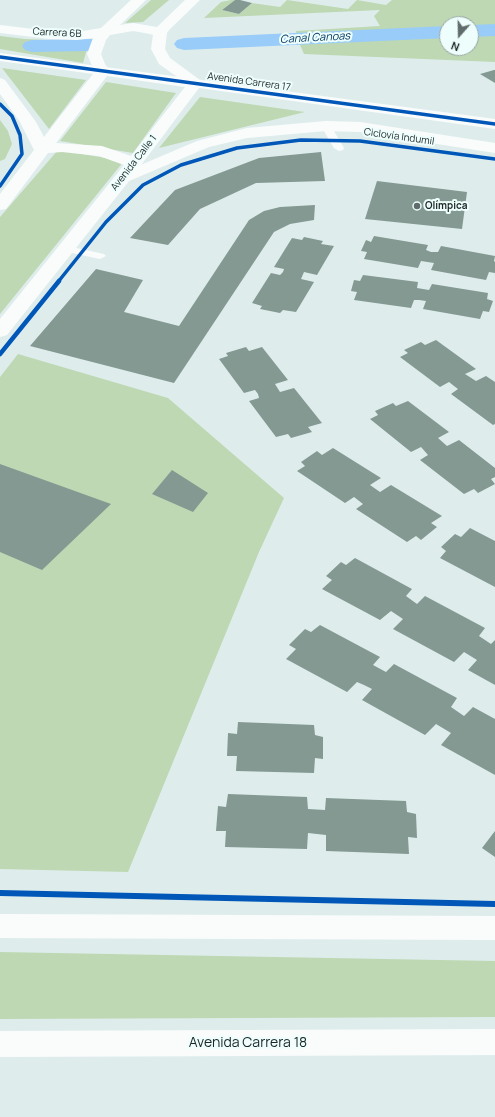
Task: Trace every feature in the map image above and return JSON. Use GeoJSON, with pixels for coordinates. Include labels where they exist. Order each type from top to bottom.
{"type":"FeatureCollection","features":[{"type":"Feature","properties":{"kind":"main road"},"geometry":{"type":"LineString","coordinates":[[0,205],[103,71],[98,65],[94,54],[95,46],[103,32],[139,0]]}},
{"type":"Feature","properties":{"kind":"main road"},"geometry":{"type":"LineString","coordinates":[[193,0],[160,33],[158,49],[164,62],[195,83]]}},
{"type":"Feature","properties":{"kind":"main road","name":"Carrera 6B"},"geometry":{"type":"LineString","coordinates":[[0,29],[64,36],[103,32],[122,27],[133,27],[160,33]]}},
{"type":"Feature","properties":{"kind":"main road","name":"Avenida Carrera 17"},"geometry":{"type":"LineString","coordinates":[[0,57],[495,124]]}},
{"type":"Feature","properties":{"kind":"main road"},"geometry":{"type":"LineString","coordinates":[[0,83],[28,122],[42,149]]}},
{"type":"Feature","properties":{"kind":"main road","name":"Avenida Calle 1"},"geometry":{"type":"LineString","coordinates":[[0,331],[123,178],[195,83]]}},
{"type":"Feature","properties":{"kind":"main road"},"geometry":{"type":"LineString","coordinates":[[123,178],[203,144],[247,133],[326,126],[360,127],[495,148]]}},
{"type":"Feature","properties":{"kind":"main road"},"geometry":{"type":"LineString","coordinates":[[42,149],[62,147],[102,151],[134,163]]}},
{"type":"Feature","properties":{"kind":"main road"},"geometry":{"type":"LineString","coordinates":[[0,926],[495,928]]}},
{"type":"Feature","properties":{"kind":"main road","name":"Avenida Carrera 18"},"geometry":{"type":"LineString","coordinates":[[0,1044],[495,1042]]}},
{"type":"Feature","properties":{"kind":"lane"},"geometry":{"type":"LineString","coordinates":[[326,126],[339,148]]}},
{"type":"Feature","properties":{"kind":"lane"},"geometry":{"type":"LineString","coordinates":[[66,248],[100,256]]}},
{"type":"Feature","properties":{"kind":"green space"},"geometry":{"type":"Polygon","coordinates":[[[151,0],[169,0],[143,22],[125,23],[151,0]]]}},
{"type":"Feature","properties":{"kind":"green space"},"geometry":{"type":"Polygon","coordinates":[[[231,0],[235,0],[222,10],[239,14],[252,3],[280,7],[287,0],[348,9],[357,0],[386,5],[392,0],[495,0],[495,62],[304,54],[297,38],[296,31],[380,26],[374,16],[380,10],[204,18],[221,2],[231,0]]]}},
{"type":"Feature","properties":{"kind":"green space"},"geometry":{"type":"Polygon","coordinates":[[[0,36],[25,39],[89,42],[83,63],[0,49],[0,36]]]}},
{"type":"Feature","properties":{"kind":"green space"},"geometry":{"type":"Polygon","coordinates":[[[2,68],[86,80],[49,129],[2,68]]]}},
{"type":"Feature","properties":{"kind":"green space"},"geometry":{"type":"Polygon","coordinates":[[[106,82],[176,93],[133,153],[60,141],[106,82]]]}},
{"type":"Feature","properties":{"kind":"green space"},"geometry":{"type":"Polygon","coordinates":[[[200,97],[305,112],[159,148],[200,97]]]}},
{"type":"Feature","properties":{"kind":"green space"},"geometry":{"type":"Polygon","coordinates":[[[0,120],[8,131],[12,144],[5,159],[0,161],[0,120]]]}},
{"type":"Feature","properties":{"kind":"green space"},"geometry":{"type":"Polygon","coordinates":[[[58,150],[124,161],[0,314],[0,217],[58,150]]]}},
{"type":"Feature","properties":{"kind":"green space"},"geometry":{"type":"Polygon","coordinates":[[[18,354],[168,398],[284,498],[259,552],[128,872],[0,869],[0,377],[18,354]]]}},
{"type":"Feature","properties":{"kind":"green space"},"geometry":{"type":"Polygon","coordinates":[[[0,952],[495,961],[495,1017],[0,1019],[0,952]]]}},
{"type":"Feature","properties":{"kind":"building"},"geometry":{"type":"Polygon","coordinates":[[[235,0],[252,3],[239,14],[222,10],[235,0]]]}},
{"type":"Feature","properties":{"kind":"building"},"geometry":{"type":"Polygon","coordinates":[[[495,70],[495,83],[480,74],[495,70]]]}},
{"type":"Feature","properties":{"kind":"building"},"geometry":{"type":"Polygon","coordinates":[[[321,152],[325,181],[256,183],[200,209],[168,245],[130,238],[175,190],[259,158],[321,152]]]}},
{"type":"Feature","properties":{"kind":"building","name":"Olímpica"},"geometry":{"type":"Polygon","coordinates":[[[377,181],[467,192],[462,229],[365,219],[377,181]]]}},
{"type":"Feature","properties":{"kind":"building"},"geometry":{"type":"Polygon","coordinates":[[[315,205],[314,220],[290,224],[274,232],[174,383],[30,346],[96,269],[143,280],[124,312],[179,326],[249,220],[264,211],[280,207],[315,205]]]}},
{"type":"Feature","properties":{"kind":"building"},"geometry":{"type":"Polygon","coordinates":[[[374,236],[428,245],[426,250],[431,252],[438,252],[441,246],[495,256],[495,273],[489,272],[486,280],[431,270],[434,263],[421,261],[418,268],[364,259],[367,252],[361,251],[366,240],[371,242],[374,236]]]}},
{"type":"Feature","properties":{"kind":"building"},"geometry":{"type":"Polygon","coordinates":[[[304,237],[323,241],[321,244],[334,246],[317,275],[304,272],[301,279],[314,282],[296,312],[283,310],[280,313],[260,309],[262,306],[252,303],[271,273],[280,275],[284,269],[274,267],[292,238],[302,240],[304,237]]]}},
{"type":"Feature","properties":{"kind":"building"},"geometry":{"type":"Polygon","coordinates":[[[363,275],[418,282],[417,288],[429,290],[432,284],[488,293],[487,299],[493,301],[489,312],[483,311],[480,319],[423,309],[426,301],[414,300],[411,308],[354,300],[357,292],[351,291],[354,280],[360,281],[363,275]]]}},
{"type":"Feature","properties":{"kind":"building"},"geometry":{"type":"Polygon","coordinates":[[[436,340],[476,369],[465,374],[476,381],[486,376],[495,382],[495,424],[493,425],[451,394],[458,389],[449,382],[440,387],[400,357],[408,353],[404,350],[421,342],[425,345],[436,340]]]}},
{"type":"Feature","properties":{"kind":"building"},"geometry":{"type":"Polygon","coordinates":[[[246,347],[249,351],[262,347],[288,380],[275,384],[280,392],[294,388],[322,423],[308,427],[312,432],[291,438],[288,434],[276,437],[249,401],[259,398],[258,394],[255,390],[244,393],[219,359],[228,356],[226,353],[246,347]]]}},
{"type":"Feature","properties":{"kind":"building"},"geometry":{"type":"Polygon","coordinates":[[[408,401],[449,432],[438,438],[447,446],[459,440],[495,468],[495,477],[491,479],[495,484],[478,493],[474,489],[464,494],[420,460],[428,455],[421,447],[411,452],[370,419],[378,415],[375,411],[393,403],[396,406],[408,401]]]}},
{"type":"Feature","properties":{"kind":"building"},"geometry":{"type":"Polygon","coordinates":[[[333,448],[381,478],[370,485],[380,492],[391,485],[442,516],[431,523],[437,527],[421,540],[416,536],[407,542],[356,509],[363,504],[354,497],[345,503],[297,471],[305,466],[301,462],[317,451],[322,455],[333,448]]]}},
{"type":"Feature","properties":{"kind":"building"},"geometry":{"type":"Polygon","coordinates":[[[0,464],[111,504],[42,570],[0,552],[0,464]]]}},
{"type":"Feature","properties":{"kind":"building"},"geometry":{"type":"Polygon","coordinates":[[[172,470],[208,493],[193,512],[152,494],[172,470]]]}},
{"type":"Feature","properties":{"kind":"building"},"geometry":{"type":"Polygon","coordinates":[[[470,528],[495,541],[495,587],[440,558],[446,551],[441,547],[455,534],[461,537],[470,528]]]}},
{"type":"Feature","properties":{"kind":"building"},"geometry":{"type":"Polygon","coordinates":[[[355,558],[412,589],[406,596],[417,604],[425,596],[485,628],[479,636],[491,644],[495,640],[495,685],[468,670],[477,660],[464,652],[454,662],[393,629],[403,619],[391,611],[380,620],[322,589],[332,580],[326,576],[341,562],[346,565],[355,558]]]}},
{"type":"Feature","properties":{"kind":"building"},"geometry":{"type":"Polygon","coordinates":[[[320,625],[380,657],[373,665],[386,672],[394,664],[457,698],[451,707],[464,716],[473,707],[495,719],[495,775],[441,745],[451,733],[436,724],[425,735],[362,700],[372,689],[357,682],[347,692],[286,659],[296,649],[289,645],[305,629],[311,632],[320,625]]]}},
{"type":"Feature","properties":{"kind":"building"},"geometry":{"type":"Polygon","coordinates":[[[238,722],[314,725],[315,735],[323,737],[323,759],[315,758],[314,773],[236,771],[237,756],[227,756],[228,733],[237,734],[238,722]]]}},
{"type":"Feature","properties":{"kind":"building"},"geometry":{"type":"Polygon","coordinates":[[[228,794],[307,797],[308,809],[325,810],[326,798],[406,801],[407,812],[416,814],[417,838],[408,837],[409,854],[326,851],[326,835],[308,833],[307,849],[225,847],[226,831],[216,831],[218,806],[226,807],[228,794]]]}},
{"type":"Feature","properties":{"kind":"building"},"geometry":{"type":"Polygon","coordinates":[[[495,831],[495,857],[482,848],[495,831]]]}},
{"type":"Feature","properties":{"kind":"waterway","name":"Canal Canoas"},"geometry":{"type":"LineString","coordinates":[[479,31],[495,30]]}},
{"type":"Feature","properties":{"kind":"waterway","name":"Canal Canoas"},"geometry":{"type":"LineString","coordinates":[[184,44],[439,32]]}},
{"type":"Feature","properties":{"kind":"waterway","name":"Canal Canoas"},"geometry":{"type":"LineString","coordinates":[[32,46],[92,45]]}},
{"type":"Feature","properties":{"kind":"cycle path"},"geometry":{"type":"LineString","coordinates":[[0,57],[495,124]]}},
{"type":"Feature","properties":{"kind":"cycle path"},"geometry":{"type":"LineString","coordinates":[[0,104],[12,116],[20,135],[22,154],[0,186]]}},
{"type":"Feature","properties":{"kind":"cycle path","name":"Ciclovía Indumil"},"geometry":{"type":"LineString","coordinates":[[0,354],[106,222],[143,185],[181,165],[237,148],[301,140],[360,141],[495,159]]}},
{"type":"Feature","properties":{"kind":"cycle path"},"geometry":{"type":"LineString","coordinates":[[0,893],[495,904]]}},
{"type":"Feature","properties":{"kind":"place","name":"Olímpica"},"geometry":{"type":"Point","coordinates":[417,206]}}]}
